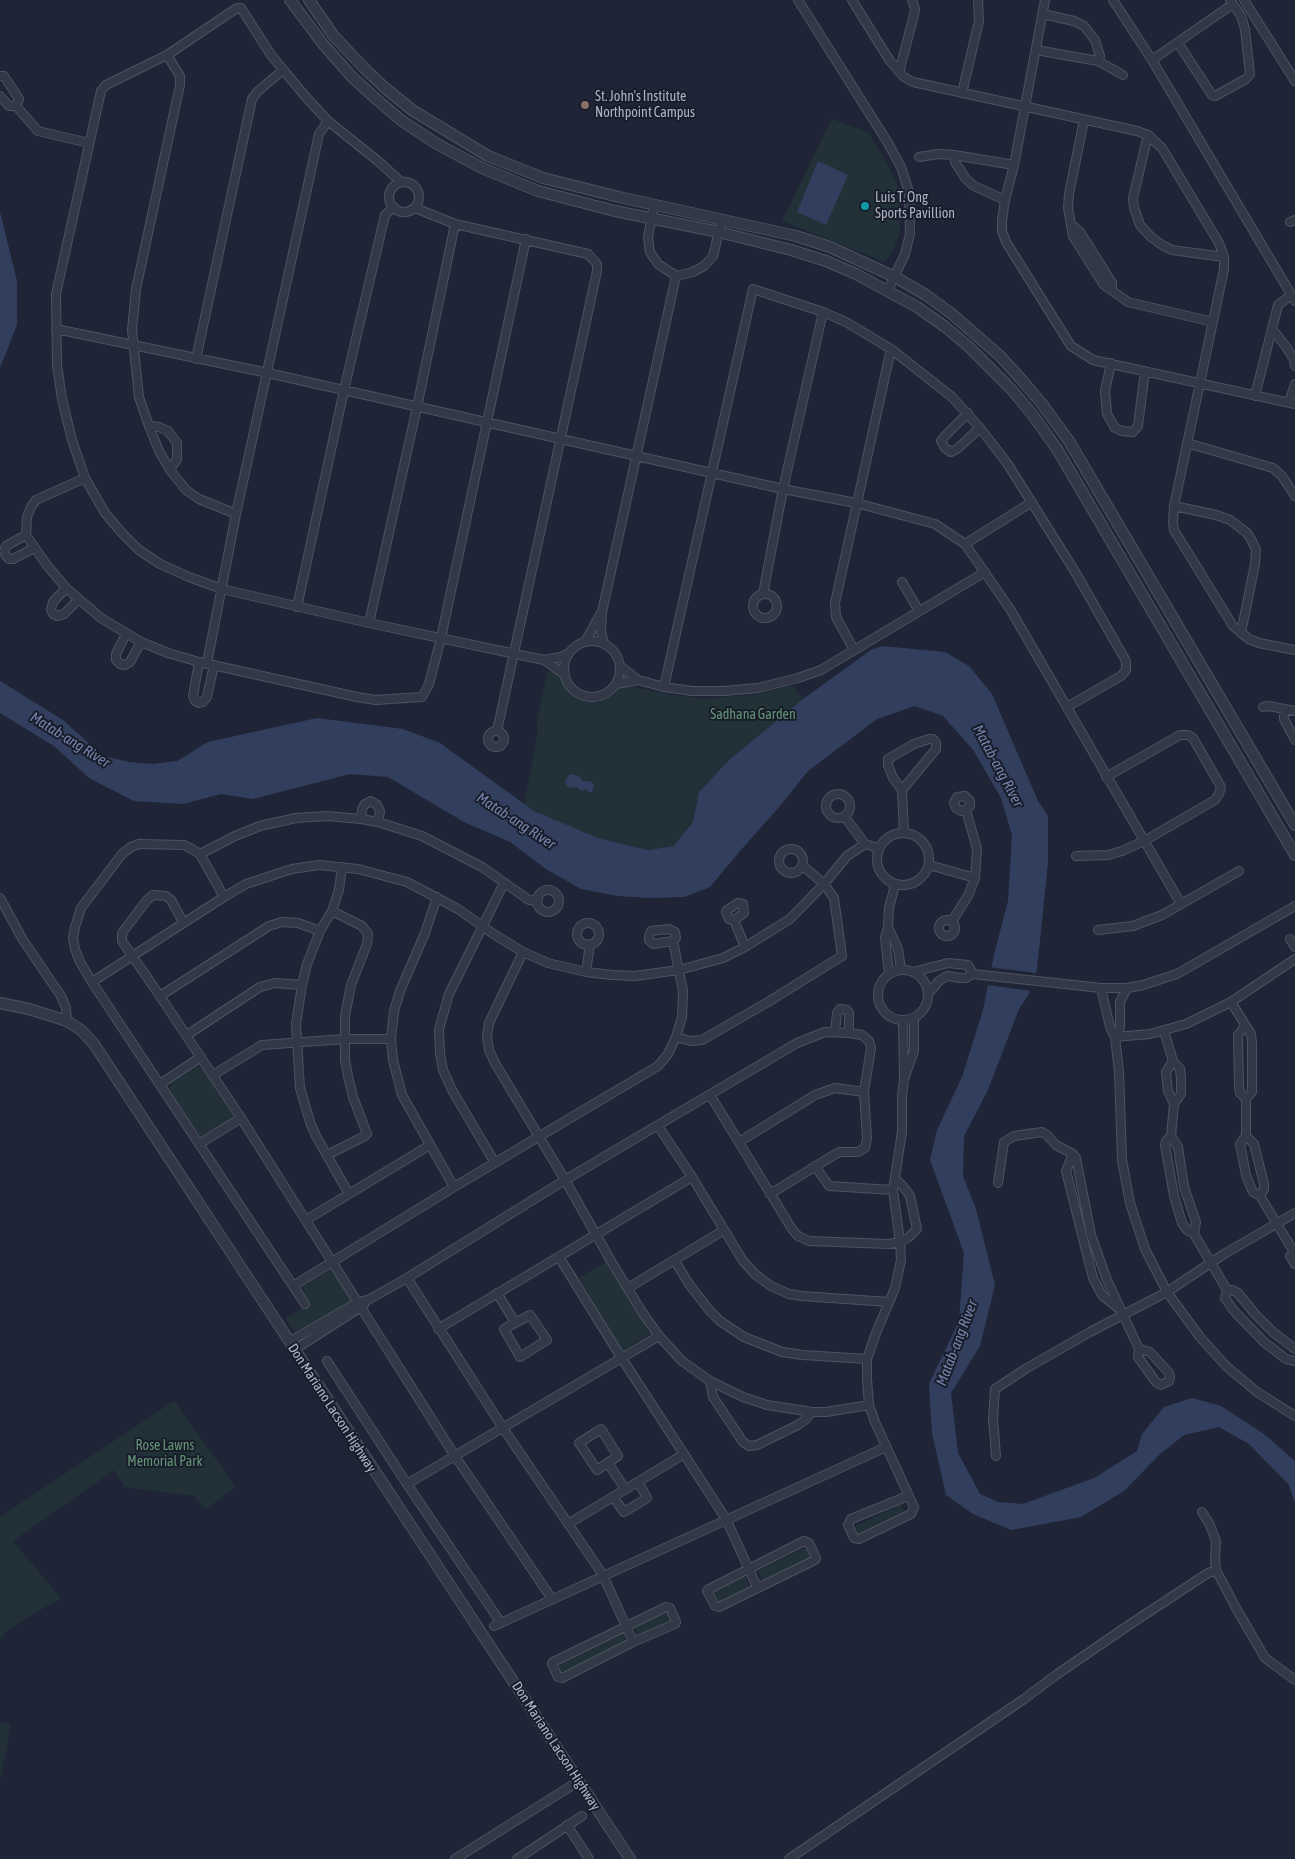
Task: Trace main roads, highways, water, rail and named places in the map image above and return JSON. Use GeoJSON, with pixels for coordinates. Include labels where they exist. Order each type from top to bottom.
{"type":"FeatureCollection","features":[{"type":"Feature","properties":{"kind":"water"},"geometry":{"type":"Polygon","coordinates":[[[818,161],[848,175],[826,225],[797,212],[818,161]]]}},
{"type":"Feature","properties":{"kind":"water"},"geometry":{"type":"Polygon","coordinates":[[[0,212],[17,281],[17,325],[0,368],[0,212]]]}},
{"type":"Feature","properties":{"kind":"water","name":"Matab-ang River"},"geometry":{"type":"Polygon","coordinates":[[[882,646],[945,652],[969,666],[992,694],[1038,801],[1048,816],[1048,863],[1037,969],[1029,994],[1019,1009],[988,1090],[964,1136],[963,1176],[976,1209],[995,1285],[980,1346],[951,1393],[958,1453],[980,1494],[998,1502],[1023,1504],[1094,1478],[1137,1451],[1142,1434],[1164,1407],[1192,1398],[1221,1406],[1264,1434],[1295,1461],[1295,1503],[1289,1485],[1249,1444],[1219,1427],[1184,1435],[1159,1455],[1124,1491],[1081,1517],[1011,1530],[973,1514],[946,1495],[932,1433],[929,1384],[959,1321],[964,1253],[930,1160],[937,1130],[962,1077],[983,1010],[994,955],[1008,901],[1012,835],[1001,798],[974,751],[943,716],[915,706],[877,719],[808,771],[710,887],[684,897],[649,898],[618,896],[581,889],[546,869],[510,842],[464,822],[388,777],[350,774],[253,799],[221,794],[183,804],[134,801],[89,778],[54,746],[0,713],[0,681],[63,720],[103,756],[129,762],[153,764],[177,761],[208,742],[317,718],[403,729],[440,743],[534,811],[598,838],[648,850],[674,846],[693,822],[699,792],[729,760],[803,699],[871,650],[882,646]]]}},
{"type":"Feature","properties":{"kind":"water"},"geometry":{"type":"Polygon","coordinates":[[[570,774],[579,776],[582,781],[593,783],[592,792],[586,789],[580,791],[577,787],[570,788],[567,786],[565,783],[566,779],[570,774]]]}},
{"type":"Feature","properties":{"kind":"place","name":"St. John's Institute Northpoint Campus"},"geometry":{"type":"Point","coordinates":[585,105]}},
{"type":"Feature","properties":{"kind":"place","name":"Luis T. Ong Sports Pavillion"},"geometry":{"type":"Point","coordinates":[865,206]}},
{"type":"Feature","properties":{"kind":"park label","name":"Sadhana Garden"},"geometry":{"type":"Point","coordinates":[753,715]}},
{"type":"Feature","properties":{"kind":"park label","name":"Rose Lawns Memorial Park"},"geometry":{"type":"Point","coordinates":[165,1454]}}]}
